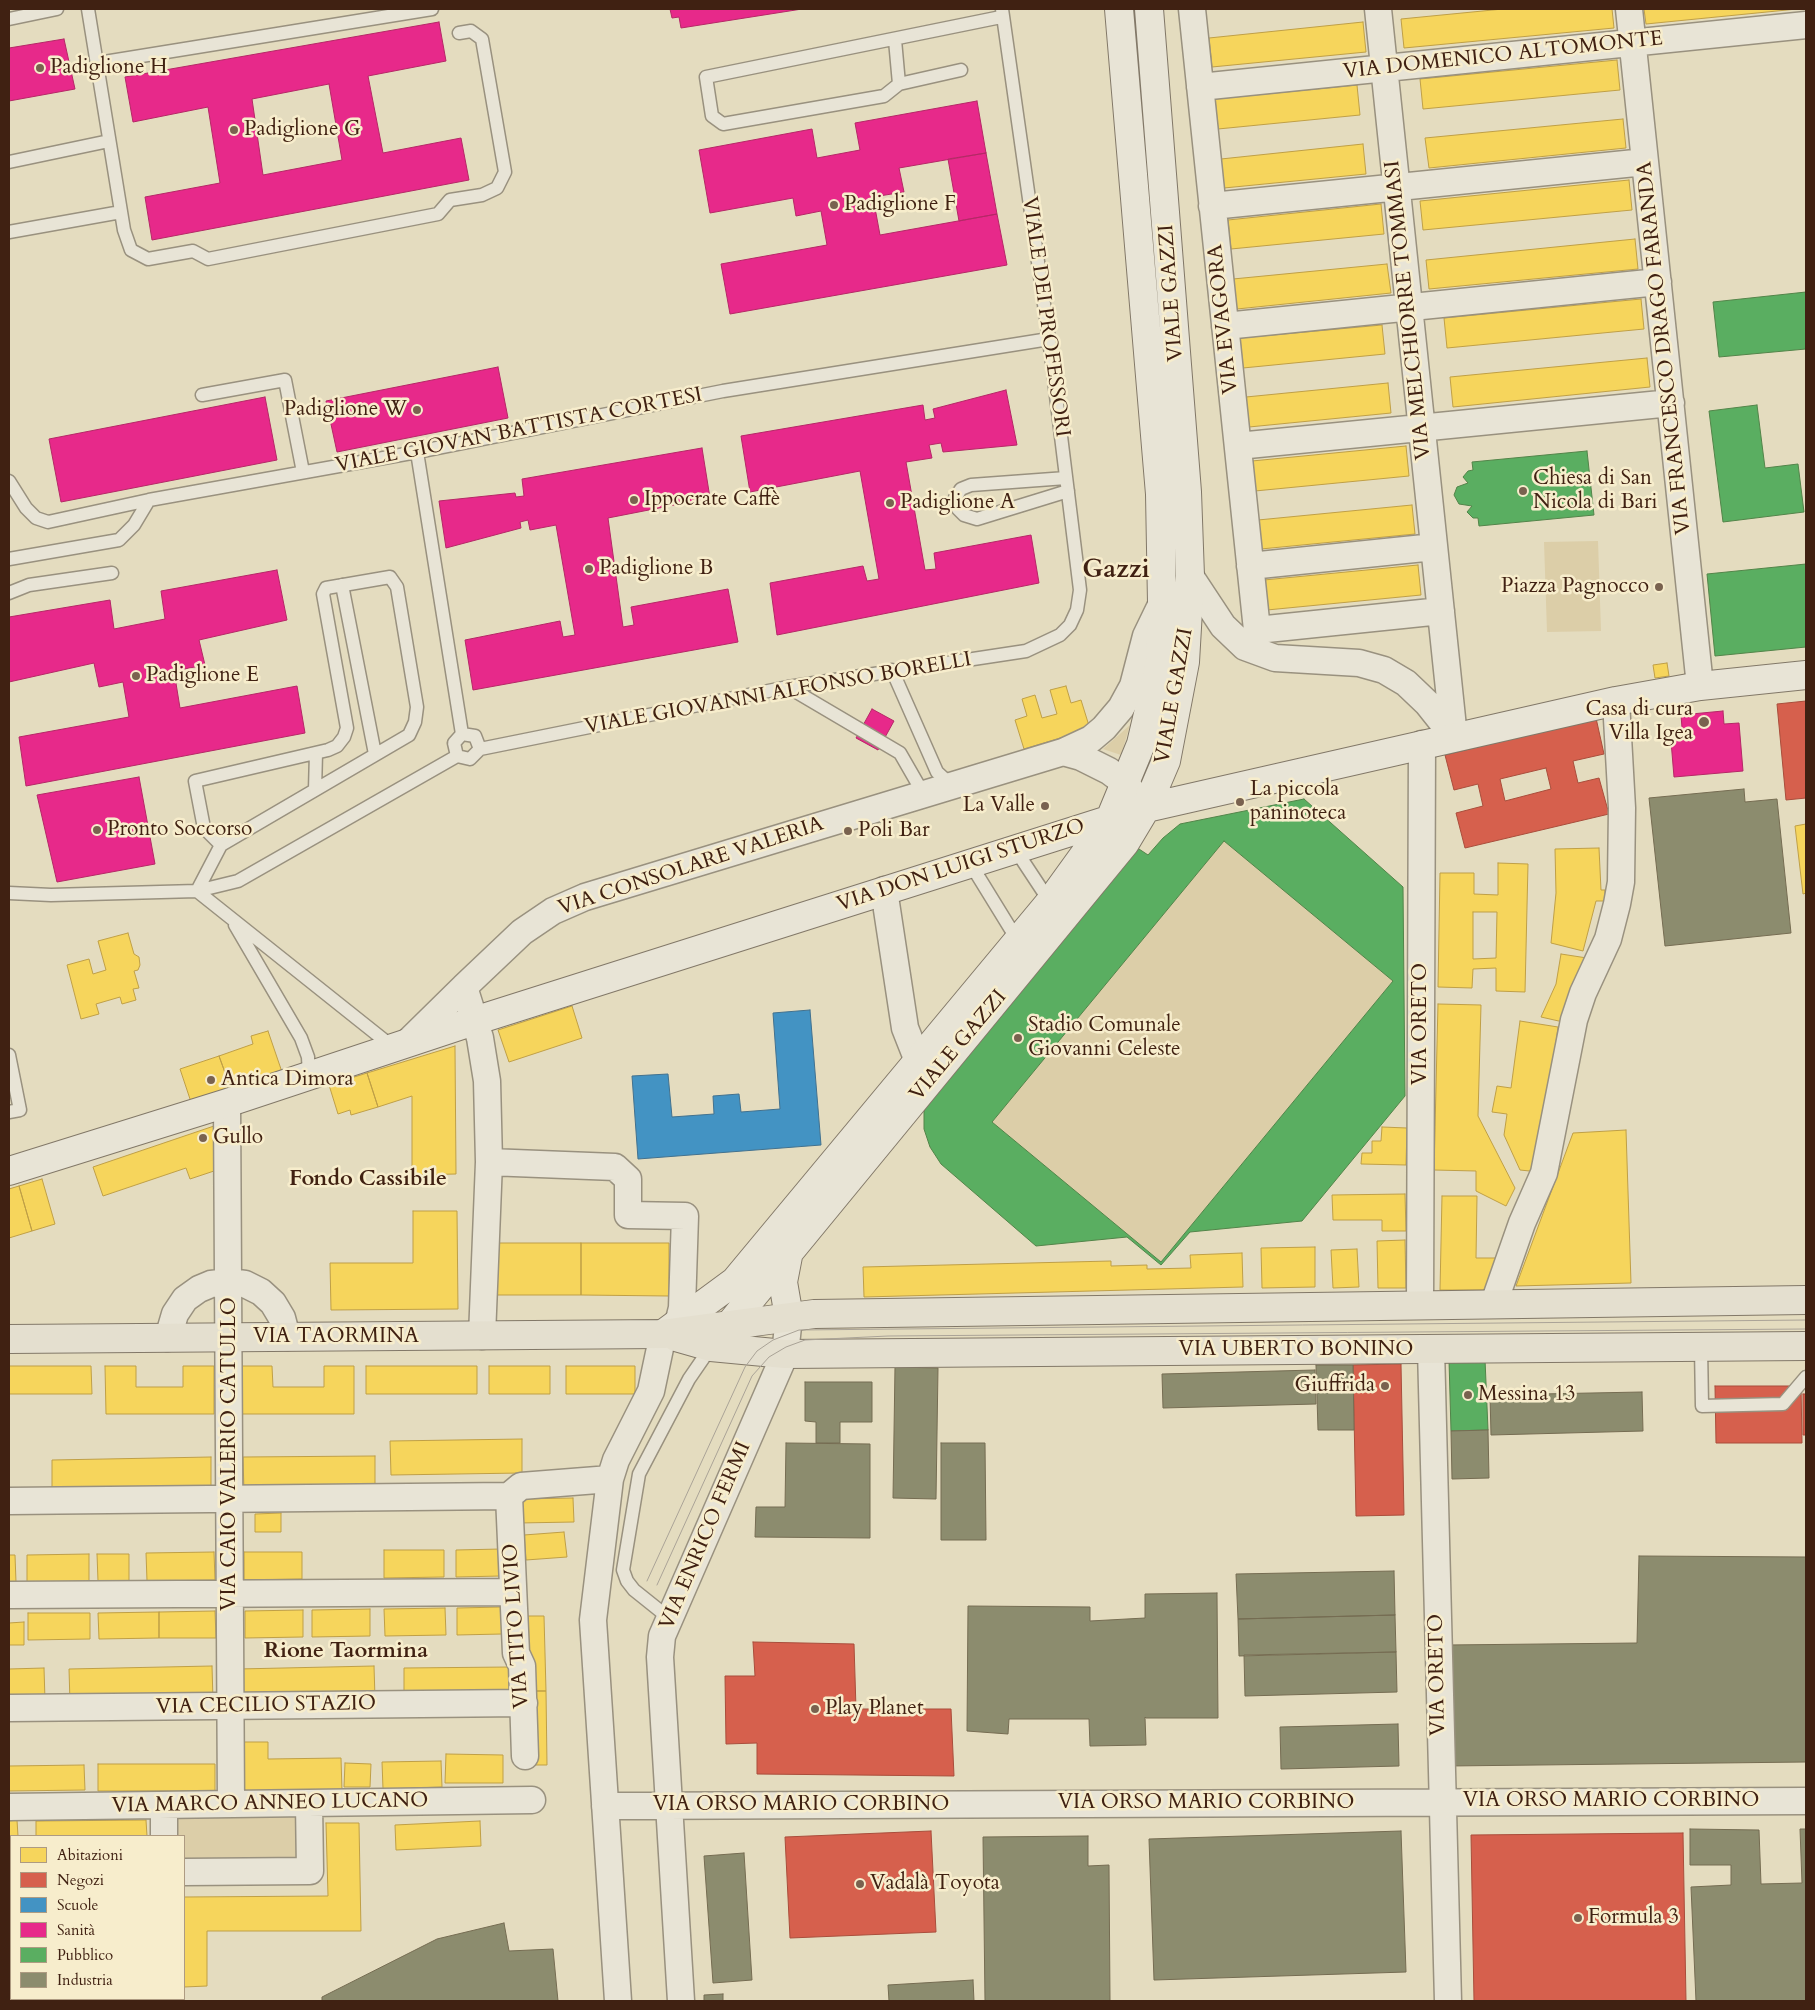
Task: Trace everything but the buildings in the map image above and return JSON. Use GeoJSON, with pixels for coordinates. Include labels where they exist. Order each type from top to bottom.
{"type":"FeatureCollection","features":[{"type":"Feature","properties":{"kind":"main road","name":"VIALE GAZZI"},"geometry":{"type":"LineString","coordinates":[[735,1281],[1050,902],[1110,819],[1142,744],[1160,663],[1162,603],[1160,494],[1120,9]]}},
{"type":"Feature","properties":{"kind":"main road","name":"VIALE GAZZI"},"geometry":{"type":"LineString","coordinates":[[719,1337],[1125,843],[1146,808],[1166,761],[1185,662],[1190,576],[1187,492],[1149,9]]}},
{"type":"Feature","properties":{"kind":"main road"},"geometry":{"type":"LineString","coordinates":[[1454,737],[1616,701],[1700,686],[1806,675]]}},
{"type":"Feature","properties":{"kind":"main road","name":"VIA DON LUIGI STURZO"},"geometry":{"type":"LineString","coordinates":[[474,1021],[1146,808],[1454,737]]}},
{"type":"Feature","properties":{"kind":"main road"},"geometry":{"type":"LineString","coordinates":[[9,1171],[228,1103],[474,1021]]}},
{"type":"Feature","properties":{"kind":"main road"},"geometry":{"type":"LineString","coordinates":[[789,1251],[783,1282],[789,1317]]}},
{"type":"Feature","properties":{"kind":"main road"},"geometry":{"type":"LineString","coordinates":[[670,1328],[735,1281]]}},
{"type":"Feature","properties":{"kind":"main road"},"geometry":{"type":"LineString","coordinates":[[719,1337],[722,1307],[735,1281]]}},
{"type":"Feature","properties":{"kind":"main road","name":"VIA UBERTO BONINO"},"geometry":{"type":"LineString","coordinates":[[719,1337],[789,1317],[824,1314],[1420,1304],[1806,1300]]}},
{"type":"Feature","properties":{"kind":"main road","name":"VIA TAORMINA"},"geometry":{"type":"LineString","coordinates":[[9,1339],[482,1336],[670,1328],[719,1337]]}},
{"type":"Feature","properties":{"kind":"main road","name":"VIA UBERTO BONINO"},"geometry":{"type":"LineString","coordinates":[[719,1337],[744,1350],[785,1354],[1806,1346]]}},
{"type":"Feature","properties":{"kind":"street","name":"VIA EVAGORA"},"geometry":{"type":"LineString","coordinates":[[1192,9],[1257,630],[1441,611]]}},
{"type":"Feature","properties":{"kind":"street","name":"VIA MELCHIORRE TOMMASI"},"geometry":{"type":"LineString","coordinates":[[1378,9],[1454,737]]}},
{"type":"Feature","properties":{"kind":"street","name":"VIA FRANCESCO DRAGO FARANDA"},"geometry":{"type":"LineString","coordinates":[[1629,9],[1700,686]]}},
{"type":"Feature","properties":{"kind":"street","name":"VIA DOMENICO ALTOMONTE"},"geometry":{"type":"LineString","coordinates":[[1200,87],[1806,25]]}},
{"type":"Feature","properties":{"kind":"street"},"geometry":{"type":"LineString","coordinates":[[1212,206],[1645,162]]}},
{"type":"Feature","properties":{"kind":"street"},"geometry":{"type":"LineString","coordinates":[[1225,326],[1658,282]]}},
{"type":"Feature","properties":{"kind":"street"},"geometry":{"type":"LineString","coordinates":[[1238,446],[1671,403]]}},
{"type":"Feature","properties":{"kind":"street"},"geometry":{"type":"LineString","coordinates":[[1250,566],[1434,547]]}},
{"type":"Feature","properties":{"kind":"street"},"geometry":{"type":"LineString","coordinates":[[1190,576],[1223,626],[1245,647],[1275,658],[1359,663],[1384,670],[1406,683],[1427,703],[1454,737]]}},
{"type":"Feature","properties":{"kind":"street","name":"VIA CONSOLARE VALERIA"},"geometry":{"type":"LineString","coordinates":[[400,1046],[522,932],[553,911],[585,897],[950,784],[1063,752],[1091,739],[1104,728],[1121,708],[1133,686],[1146,636],[1162,603]]}},
{"type":"Feature","properties":{"kind":"street"},"geometry":{"type":"LineString","coordinates":[[1494,1304],[1522,1223],[1544,1173],[1574,1020],[1583,994],[1608,939],[1618,904],[1621,882],[1622,808],[1616,701]]}},
{"type":"Feature","properties":{"kind":"street","name":"VIA ORETO"},"geometry":{"type":"LineString","coordinates":[[1420,1304],[1422,744]]}},
{"type":"Feature","properties":{"kind":"street"},"geometry":{"type":"LineString","coordinates":[[1063,752],[1094,762],[1125,783],[1146,808]]}},
{"type":"Feature","properties":{"kind":"street"},"geometry":{"type":"LineString","coordinates":[[884,890],[905,1028],[918,1061]]}},
{"type":"Feature","properties":{"kind":"street"},"geometry":{"type":"LineString","coordinates":[[464,987],[480,1038],[487,1081],[489,1162],[482,1336]]}},
{"type":"Feature","properties":{"kind":"street","name":"VIA CAIO VALERIO CATULLO"},"geometry":{"type":"LineString","coordinates":[[228,1103],[231,1804]]}},
{"type":"Feature","properties":{"kind":"street"},"geometry":{"type":"LineString","coordinates":[[489,1162],[615,1167],[628,1179],[628,1215],[685,1216],[682,1308],[670,1328],[651,1391],[616,1460],[610,1479],[593,1620],[618,2001]]}},
{"type":"Feature","properties":{"kind":"street"},"geometry":{"type":"LineString","coordinates":[[168,1338],[175,1314],[185,1299],[199,1289],[211,1284],[229,1282],[245,1284],[261,1292],[273,1303],[282,1318],[287,1337]]}},
{"type":"Feature","properties":{"kind":"street","name":"VIA ENRICO FERMI"},"geometry":{"type":"LineString","coordinates":[[681,2001],[660,1658],[662,1636],[785,1354],[789,1317]]}},
{"type":"Feature","properties":{"kind":"street","name":"VIA ORETO"},"geometry":{"type":"LineString","coordinates":[[1431,1349],[1441,1802],[1448,2001]]}},
{"type":"Feature","properties":{"kind":"street"},"geometry":{"type":"LineString","coordinates":[[9,1501],[509,1496],[521,1486],[610,1479]]}},
{"type":"Feature","properties":{"kind":"street","name":"VIA TITO LIVIO"},"geometry":{"type":"LineString","coordinates":[[509,1496],[516,1653],[522,1666],[526,1756]]}},
{"type":"Feature","properties":{"kind":"street"},"geometry":{"type":"LineString","coordinates":[[9,1595],[513,1592]]}},
{"type":"Feature","properties":{"kind":"street","name":"VIA CECILIO STAZIO"},"geometry":{"type":"LineString","coordinates":[[9,1708],[524,1703]]}},
{"type":"Feature","properties":{"kind":"street","name":"VIA MARCO ANNEO LUCANO"},"geometry":{"type":"LineString","coordinates":[[9,1807],[532,1800]]}},
{"type":"Feature","properties":{"kind":"street","name":"VIA ORSO MARIO CORBINO"},"geometry":{"type":"LineString","coordinates":[[605,1806],[1806,1801]]}},
{"type":"Feature","properties":{"kind":"street"},"geometry":{"type":"LineString","coordinates":[[185,1872],[310,1871],[309,1803]]}},
{"type":"Feature","properties":{"kind":"street"},"geometry":{"type":"LineString","coordinates":[[164,1805],[164,1835]]}},
{"type":"Feature","properties":{"kind":"lane"},"geometry":{"type":"LineString","coordinates":[[9,19],[57,9]]}},
{"type":"Feature","properties":{"kind":"lane"},"geometry":{"type":"LineString","coordinates":[[88,9],[124,230],[131,250],[148,259],[193,250],[208,259],[438,214],[450,200],[482,195],[497,188],[505,172],[482,39],[471,31],[459,33]]}},
{"type":"Feature","properties":{"kind":"lane"},"geometry":{"type":"LineString","coordinates":[[98,63],[432,9]]}},
{"type":"Feature","properties":{"kind":"lane"},"geometry":{"type":"LineString","coordinates":[[961,70],[899,84],[884,96],[723,124],[712,116],[706,77],[895,40],[1002,13]]}},
{"type":"Feature","properties":{"kind":"lane","name":"VIALE DEI PROFESSORI"},"geometry":{"type":"LineString","coordinates":[[1002,13],[1049,338],[1080,590],[1077,610],[1070,625]]}},
{"type":"Feature","properties":{"kind":"lane"},"geometry":{"type":"LineString","coordinates":[[895,40],[899,84]]}},
{"type":"Feature","properties":{"kind":"lane"},"geometry":{"type":"LineString","coordinates":[[9,162],[109,141]]}},
{"type":"Feature","properties":{"kind":"lane"},"geometry":{"type":"LineString","coordinates":[[9,232],[121,212]]}},
{"type":"Feature","properties":{"kind":"lane","name":"VIALE GIOVAN BATTISTA CORTESI"},"geometry":{"type":"LineString","coordinates":[[9,481],[26,508],[36,518],[48,522],[149,500],[416,452],[723,391],[1049,338]]}},
{"type":"Feature","properties":{"kind":"lane"},"geometry":{"type":"LineString","coordinates":[[202,395],[285,380],[303,472]]}},
{"type":"Feature","properties":{"kind":"lane"},"geometry":{"type":"LineString","coordinates":[[416,452],[462,734]]}},
{"type":"Feature","properties":{"kind":"lane"},"geometry":{"type":"LineString","coordinates":[[1066,478],[970,485],[961,489],[955,498],[958,509],[964,516],[977,519],[1068,491]]}},
{"type":"Feature","properties":{"kind":"lane"},"geometry":{"type":"LineString","coordinates":[[9,559],[119,540],[134,525],[149,500]]}},
{"type":"Feature","properties":{"kind":"lane"},"geometry":{"type":"LineString","coordinates":[[9,593],[29,585],[112,573]]}},
{"type":"Feature","properties":{"kind":"lane"},"geometry":{"type":"LineString","coordinates":[[197,891],[221,845],[409,735],[415,722],[417,707],[397,587],[390,577],[326,588],[323,594],[347,728],[344,738],[337,746],[316,753],[195,781],[204,828],[221,845]]}},
{"type":"Feature","properties":{"kind":"lane"},"geometry":{"type":"LineString","coordinates":[[342,585],[375,754]]}},
{"type":"Feature","properties":{"kind":"lane","name":"VIALE GIOVANNI ALFONSO BORELLI"},"geometry":{"type":"LineString","coordinates":[[480,749],[788,687],[1026,651],[1060,635],[1070,625]]}},
{"type":"Feature","properties":{"kind":"lane"},"geometry":{"type":"LineString","coordinates":[[892,670],[937,772],[950,784]]}},
{"type":"Feature","properties":{"kind":"lane"},"geometry":{"type":"LineString","coordinates":[[788,687],[900,753],[923,793]]}},
{"type":"Feature","properties":{"kind":"lane"},"geometry":{"type":"LineString","coordinates":[[9,893],[51,895],[197,891],[238,881],[457,756],[470,759],[480,749],[475,736],[462,734]]}},
{"type":"Feature","properties":{"kind":"lane"},"geometry":{"type":"LineString","coordinates":[[457,756],[454,743],[462,734]]}},
{"type":"Feature","properties":{"kind":"lane"},"geometry":{"type":"LineString","coordinates":[[315,790],[316,753]]}},
{"type":"Feature","properties":{"kind":"lane"},"geometry":{"type":"LineString","coordinates":[[1015,849],[1050,902]]}},
{"type":"Feature","properties":{"kind":"lane"},"geometry":{"type":"LineString","coordinates":[[970,863],[1018,941]]}},
{"type":"Feature","properties":{"kind":"lane"},"geometry":{"type":"LineString","coordinates":[[197,891],[400,1046]]}},
{"type":"Feature","properties":{"kind":"lane"},"geometry":{"type":"LineString","coordinates":[[232,918],[301,1038],[308,1057],[309,1076]]}},
{"type":"Feature","properties":{"kind":"lane"},"geometry":{"type":"LineString","coordinates":[[9,1055],[20,1110],[9,1112]]}},
{"type":"Feature","properties":{"kind":"lane"},"geometry":{"type":"LineString","coordinates":[[669,1618],[634,1590],[627,1581],[624,1570],[639,1474],[688,1379],[693,1365],[689,1352],[670,1328]]}},
{"type":"Feature","properties":{"kind":"lane"},"geometry":{"type":"LineString","coordinates":[[688,1379],[719,1337]]}},
{"type":"Feature","properties":{"kind":"lane"},"geometry":{"type":"LineString","coordinates":[[1701,1346],[1702,1406],[1783,1404],[1806,1377]]}},
{"type":"Feature","properties":{"kind":"shaded area"},"geometry":{"type":"Polygon","coordinates":[[[1598,541],[1601,631],[1547,632],[1544,542],[1598,541]]]}},
{"type":"Feature","properties":{"kind":"shaded area"},"geometry":{"type":"Polygon","coordinates":[[[1130,725],[1121,755],[1103,749],[1130,725]]]}},
{"type":"Feature","properties":{"kind":"shaded area"},"geometry":{"type":"Polygon","coordinates":[[[1224,841],[1393,981],[1161,1262],[992,1122],[1224,841]]]}},
{"type":"Feature","properties":{"kind":"shaded area"},"geometry":{"type":"Polygon","coordinates":[[[173,1816],[298,1816],[299,1859],[185,1859],[185,1835],[174,1835],[173,1816]]]}},
{"type":"Feature","properties":{"kind":"tram line"},"geometry":{"type":"LineString","coordinates":[[647,1581],[745,1367],[757,1351],[773,1340],[799,1330],[1806,1320]]}},
{"type":"Feature","properties":{"kind":"tram line"},"geometry":{"type":"LineString","coordinates":[[657,1585],[752,1376],[769,1357],[786,1347],[805,1340],[888,1336],[1806,1329]]}},
{"type":"Feature","properties":{"kind":"place","name":"Padiglione H"},"geometry":{"type":"Point","coordinates":[40,68]}},
{"type":"Feature","properties":{"kind":"place","name":"Padiglione G"},"geometry":{"type":"Point","coordinates":[234,130]}},
{"type":"Feature","properties":{"kind":"place","name":"Padiglione F"},"geometry":{"type":"Point","coordinates":[834,205]}},
{"type":"Feature","properties":{"kind":"place","name":"Padiglione W"},"geometry":{"type":"Point","coordinates":[417,410]}},
{"type":"Feature","properties":{"kind":"place","name":"Chiesa di San Nicola di Bari"},"geometry":{"type":"Point","coordinates":[1523,491]}},
{"type":"Feature","properties":{"kind":"place","name":"Ippocrate Caffè"},"geometry":{"type":"Point","coordinates":[634,500]}},
{"type":"Feature","properties":{"kind":"place","name":"Padiglione A"},"geometry":{"type":"Point","coordinates":[890,503]}},
{"type":"Feature","properties":{"kind":"place","name":"Padiglione B"},"geometry":{"type":"Point","coordinates":[589,569]}},
{"type":"Feature","properties":{"kind":"place","name":"Piazza Pagnocco"},"geometry":{"type":"Point","coordinates":[1659,587]}},
{"type":"Feature","properties":{"kind":"place","name":"Padiglione E"},"geometry":{"type":"Point","coordinates":[136,676]}},
{"type":"Feature","properties":{"kind":"place","name":"Casa di cura Villa Igea"},"geometry":{"type":"Point","coordinates":[1704,722]}},
{"type":"Feature","properties":{"kind":"place","name":"La piccola paninoteca"},"geometry":{"type":"Point","coordinates":[1240,802]}},
{"type":"Feature","properties":{"kind":"place","name":"La Valle"},"geometry":{"type":"Point","coordinates":[1045,806]}},
{"type":"Feature","properties":{"kind":"place","name":"Pronto Soccorso"},"geometry":{"type":"Point","coordinates":[97,830]}},
{"type":"Feature","properties":{"kind":"place","name":"Poli Bar"},"geometry":{"type":"Point","coordinates":[848,831]}},
{"type":"Feature","properties":{"kind":"place","name":"Stadio Comunale Giovanni Celeste"},"geometry":{"type":"Point","coordinates":[1018,1038]}},
{"type":"Feature","properties":{"kind":"place","name":"Antica Dimora"},"geometry":{"type":"Point","coordinates":[211,1080]}},
{"type":"Feature","properties":{"kind":"place","name":"Gullo"},"geometry":{"type":"Point","coordinates":[203,1138]}},
{"type":"Feature","properties":{"kind":"place","name":"Giuffrida"},"geometry":{"type":"Point","coordinates":[1385,1386]}},
{"type":"Feature","properties":{"kind":"place","name":"Messina 13"},"geometry":{"type":"Point","coordinates":[1468,1395]}},
{"type":"Feature","properties":{"kind":"place","name":"Play Planet"},"geometry":{"type":"Point","coordinates":[815,1709]}},
{"type":"Feature","properties":{"kind":"place","name":"Vadalà Toyota"},"geometry":{"type":"Point","coordinates":[860,1884]}},
{"type":"Feature","properties":{"kind":"place","name":"Formula 3"},"geometry":{"type":"Point","coordinates":[1578,1918]}},
{"type":"Feature","properties":{"kind":"district","name":"Gazzi"},"geometry":{"type":"Point","coordinates":[1116,571]}},
{"type":"Feature","properties":{"kind":"district","name":"Fondo Cassibile"},"geometry":{"type":"Point","coordinates":[368,1180]}},
{"type":"Feature","properties":{"kind":"district","name":"Rione Taormina"},"geometry":{"type":"Point","coordinates":[346,1652]}}]}
